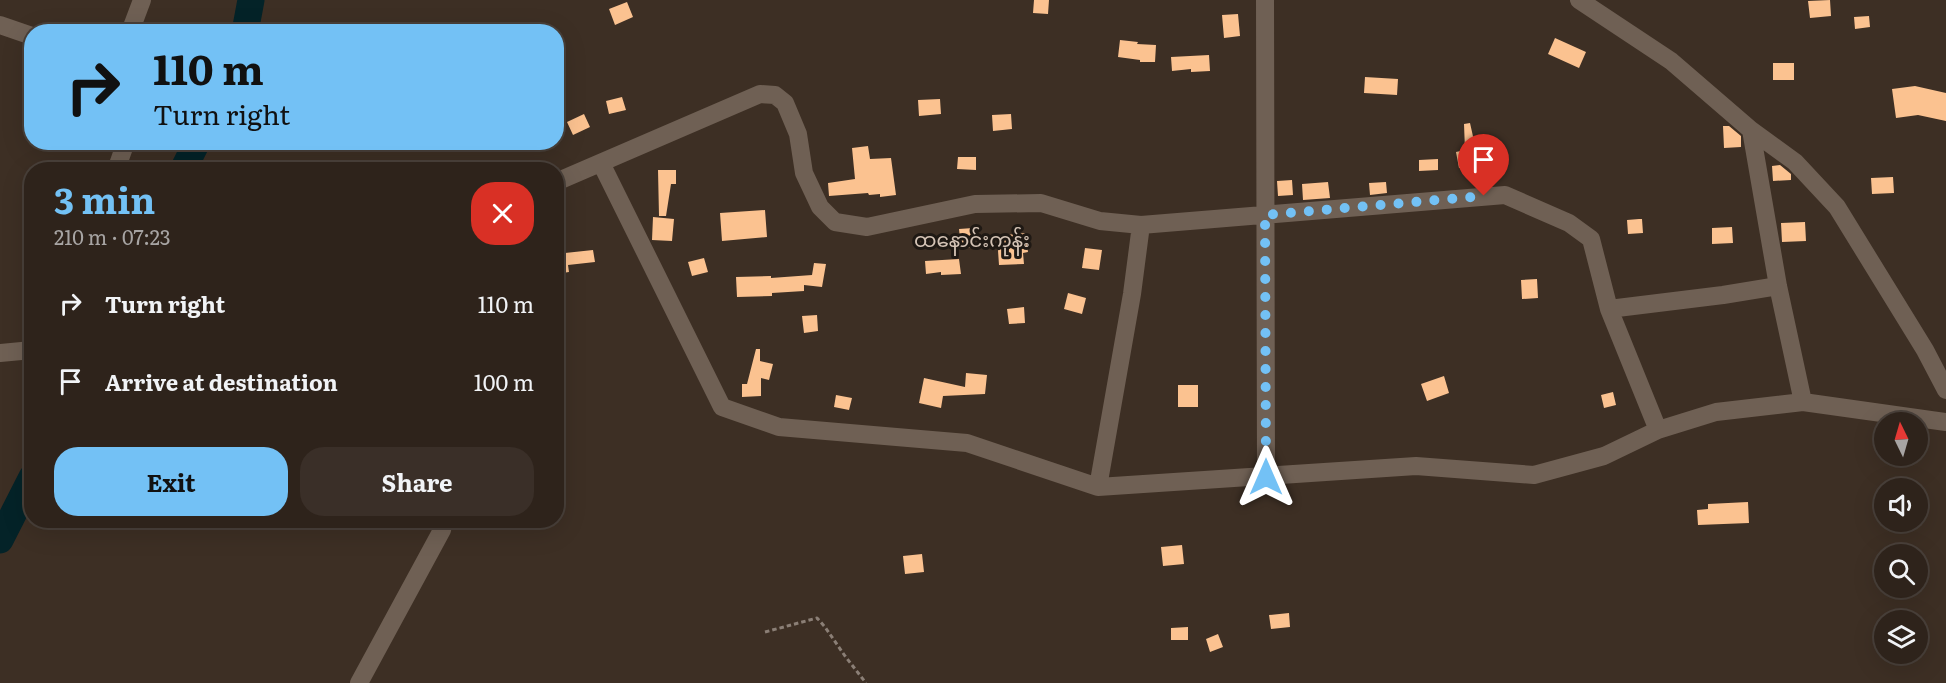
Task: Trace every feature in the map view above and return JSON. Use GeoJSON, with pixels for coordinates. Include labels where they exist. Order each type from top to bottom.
{"type":"FeatureCollection","features":[{"type":"Feature","properties":{"kind":"street"},"geometry":{"type":"LineString","coordinates":[[133,24],[142,0]]}},
{"type":"Feature","properties":{"kind":"street"},"geometry":{"type":"LineString","coordinates":[[1265,0],[1266,477]]}},
{"type":"Feature","properties":{"kind":"street"},"geometry":{"type":"LineString","coordinates":[[1579,0],[1671,62],[1751,130],[1795,162],[1837,207],[1925,350],[1946,390]]}},
{"type":"Feature","properties":{"kind":"street"},"geometry":{"type":"LineString","coordinates":[[0,25],[24,33]]}},
{"type":"Feature","properties":{"kind":"street"},"geometry":{"type":"LineString","coordinates":[[564,179],[760,94],[775,96],[785,103],[798,134],[804,173],[820,207],[835,222],[867,227],[975,204],[1041,203],[1100,221],[1141,225],[1505,195],[1569,223],[1591,239],[1609,309],[1658,430]]}},
{"type":"Feature","properties":{"kind":"street"},"geometry":{"type":"LineString","coordinates":[[1751,130],[1778,286],[1803,402]]}},
{"type":"Feature","properties":{"kind":"street"},"geometry":{"type":"LineString","coordinates":[[601,163],[722,407],[779,427],[968,443],[1098,486],[1416,466],[1534,475],[1604,456],[1658,430],[1716,412],[1803,402],[1946,422]]}},
{"type":"Feature","properties":{"kind":"street"},"geometry":{"type":"LineString","coordinates":[[1098,486],[1132,294],[1141,225]]}},
{"type":"Feature","properties":{"kind":"street"},"geometry":{"type":"LineString","coordinates":[[1609,309],[1778,286]]}},
{"type":"Feature","properties":{"kind":"street"},"geometry":{"type":"LineString","coordinates":[[0,352],[24,350]]}},
{"type":"Feature","properties":{"kind":"street"},"geometry":{"type":"LineString","coordinates":[[358,683],[442,528]]}},
{"type":"Feature","properties":{"kind":"path"},"geometry":{"type":"LineString","coordinates":[[765,632],[817,618],[866,683]]}},
{"type":"Feature","properties":{"kind":"building"},"geometry":{"type":"Polygon","coordinates":[[[1034,0],[1049,0],[1048,14],[1033,13],[1034,0]]]}},
{"type":"Feature","properties":{"kind":"building"},"geometry":{"type":"Polygon","coordinates":[[[1830,0],[1831,16],[1810,18],[1808,1],[1830,0]]]}},
{"type":"Feature","properties":{"kind":"building"},"geometry":{"type":"Polygon","coordinates":[[[627,2],[633,17],[615,25],[609,9],[627,2]]]}},
{"type":"Feature","properties":{"kind":"building"},"geometry":{"type":"Polygon","coordinates":[[[1238,14],[1240,36],[1224,38],[1222,15],[1238,14]]]}},
{"type":"Feature","properties":{"kind":"building"},"geometry":{"type":"Polygon","coordinates":[[[1869,16],[1870,27],[1855,29],[1854,17],[1869,16]]]}},
{"type":"Feature","properties":{"kind":"building"},"geometry":{"type":"Polygon","coordinates":[[[1555,38],[1586,52],[1579,68],[1548,54],[1555,38]]]}},
{"type":"Feature","properties":{"kind":"building"},"geometry":{"type":"Polygon","coordinates":[[[1120,40],[1156,45],[1155,62],[1140,62],[1140,60],[1118,57],[1120,40]]]}},
{"type":"Feature","properties":{"kind":"building"},"geometry":{"type":"Polygon","coordinates":[[[1209,55],[1210,71],[1191,72],[1191,69],[1172,71],[1171,57],[1209,55]]]}},
{"type":"Feature","properties":{"kind":"building"},"geometry":{"type":"Polygon","coordinates":[[[1773,63],[1794,63],[1794,80],[1773,80],[1773,63]]]}},
{"type":"Feature","properties":{"kind":"building"},"geometry":{"type":"Polygon","coordinates":[[[1365,77],[1398,79],[1397,95],[1364,93],[1365,77]]]}},
{"type":"Feature","properties":{"kind":"building"},"geometry":{"type":"Polygon","coordinates":[[[1915,86],[1946,93],[1946,121],[1918,115],[1896,118],[1892,89],[1915,86]]]}},
{"type":"Feature","properties":{"kind":"building"},"geometry":{"type":"Polygon","coordinates":[[[622,97],[626,110],[609,114],[606,101],[622,97]]]}},
{"type":"Feature","properties":{"kind":"building"},"geometry":{"type":"Polygon","coordinates":[[[940,99],[941,114],[919,116],[918,100],[940,99]]]}},
{"type":"Feature","properties":{"kind":"building"},"geometry":{"type":"Polygon","coordinates":[[[584,114],[590,127],[573,135],[567,122],[584,114]]]}},
{"type":"Feature","properties":{"kind":"building"},"geometry":{"type":"Polygon","coordinates":[[[1011,114],[1012,129],[993,131],[992,115],[1011,114]]]}},
{"type":"Feature","properties":{"kind":"building"},"geometry":{"type":"Polygon","coordinates":[[[1470,123],[1479,163],[1459,168],[1456,152],[1465,150],[1464,124],[1470,123]]]}},
{"type":"Feature","properties":{"kind":"building"},"geometry":{"type":"Polygon","coordinates":[[[1723,126],[1729,126],[1741,136],[1741,147],[1724,148],[1723,126]]]}},
{"type":"Feature","properties":{"kind":"building"},"geometry":{"type":"Polygon","coordinates":[[[868,146],[870,159],[891,158],[896,195],[880,197],[880,194],[869,195],[868,193],[829,196],[828,183],[855,179],[852,148],[868,146]]]}},
{"type":"Feature","properties":{"kind":"building"},"geometry":{"type":"Polygon","coordinates":[[[958,157],[976,157],[976,170],[957,169],[958,157]]]}},
{"type":"Feature","properties":{"kind":"building"},"geometry":{"type":"Polygon","coordinates":[[[1438,159],[1438,170],[1419,171],[1419,160],[1438,159]]]}},
{"type":"Feature","properties":{"kind":"building"},"geometry":{"type":"Polygon","coordinates":[[[1780,165],[1791,174],[1791,180],[1773,181],[1772,166],[1780,165]]]}},
{"type":"Feature","properties":{"kind":"building"},"geometry":{"type":"Polygon","coordinates":[[[658,170],[676,170],[676,184],[671,184],[666,216],[659,216],[658,170]]]}},
{"type":"Feature","properties":{"kind":"building"},"geometry":{"type":"Polygon","coordinates":[[[1893,177],[1894,193],[1872,194],[1871,178],[1893,177]]]}},
{"type":"Feature","properties":{"kind":"building"},"geometry":{"type":"Polygon","coordinates":[[[1292,180],[1293,195],[1278,196],[1277,181],[1292,180]]]}},
{"type":"Feature","properties":{"kind":"building"},"geometry":{"type":"Polygon","coordinates":[[[1328,182],[1330,198],[1303,200],[1302,184],[1328,182]]]}},
{"type":"Feature","properties":{"kind":"building"},"geometry":{"type":"Polygon","coordinates":[[[1386,182],[1387,193],[1370,195],[1369,183],[1386,182]]]}},
{"type":"Feature","properties":{"kind":"building"},"geometry":{"type":"Polygon","coordinates":[[[765,210],[767,237],[722,241],[720,213],[765,210]]]}},
{"type":"Feature","properties":{"kind":"building"},"geometry":{"type":"Polygon","coordinates":[[[653,217],[674,219],[672,241],[652,240],[653,217]]]}},
{"type":"Feature","properties":{"kind":"building"},"geometry":{"type":"Polygon","coordinates":[[[1642,219],[1643,233],[1628,234],[1627,220],[1642,219]]]}},
{"type":"Feature","properties":{"kind":"building"},"geometry":{"type":"Polygon","coordinates":[[[1805,222],[1806,241],[1782,242],[1781,223],[1805,222]]]}},
{"type":"Feature","properties":{"kind":"building"},"geometry":{"type":"Polygon","coordinates":[[[1732,227],[1733,243],[1712,244],[1712,228],[1732,227]]]}},
{"type":"Feature","properties":{"kind":"building"},"geometry":{"type":"Polygon","coordinates":[[[973,228],[974,247],[961,248],[959,229],[973,228]]]}},
{"type":"Feature","properties":{"kind":"building"},"geometry":{"type":"Polygon","coordinates":[[[1025,233],[1028,252],[1023,253],[1024,264],[999,265],[997,236],[1025,233]]]}},
{"type":"Feature","properties":{"kind":"building"},"geometry":{"type":"Polygon","coordinates":[[[564,248],[565,253],[593,250],[595,262],[568,265],[569,272],[564,273],[564,248]]]}},
{"type":"Feature","properties":{"kind":"building"},"geometry":{"type":"Polygon","coordinates":[[[1085,248],[1102,250],[1099,270],[1082,268],[1085,248]]]}},
{"type":"Feature","properties":{"kind":"building"},"geometry":{"type":"Polygon","coordinates":[[[704,258],[708,272],[692,276],[688,262],[704,258]]]}},
{"type":"Feature","properties":{"kind":"building"},"geometry":{"type":"Polygon","coordinates":[[[959,259],[961,274],[941,275],[941,272],[926,274],[925,261],[959,259]]]}},
{"type":"Feature","properties":{"kind":"building"},"geometry":{"type":"Polygon","coordinates":[[[814,263],[826,264],[822,287],[804,285],[804,291],[772,293],[772,296],[737,297],[736,277],[771,276],[771,278],[812,275],[814,263]]]}},
{"type":"Feature","properties":{"kind":"building"},"geometry":{"type":"Polygon","coordinates":[[[1537,279],[1538,298],[1522,299],[1521,280],[1537,279]]]}},
{"type":"Feature","properties":{"kind":"building"},"geometry":{"type":"Polygon","coordinates":[[[1068,293],[1086,298],[1082,314],[1064,309],[1068,293]]]}},
{"type":"Feature","properties":{"kind":"building"},"geometry":{"type":"Polygon","coordinates":[[[1024,307],[1025,323],[1009,324],[1007,309],[1024,307]]]}},
{"type":"Feature","properties":{"kind":"building"},"geometry":{"type":"Polygon","coordinates":[[[817,315],[818,331],[804,333],[802,316],[817,315]]]}},
{"type":"Feature","properties":{"kind":"building"},"geometry":{"type":"Polygon","coordinates":[[[756,349],[760,349],[760,361],[773,364],[769,380],[761,378],[761,396],[742,397],[742,384],[747,384],[756,349]]]}},
{"type":"Feature","properties":{"kind":"building"},"geometry":{"type":"Polygon","coordinates":[[[966,373],[987,375],[985,394],[943,396],[941,408],[919,403],[924,378],[965,387],[966,373]]]}},
{"type":"Feature","properties":{"kind":"building"},"geometry":{"type":"Polygon","coordinates":[[[1444,376],[1449,393],[1427,401],[1421,384],[1444,376]]]}},
{"type":"Feature","properties":{"kind":"building"},"geometry":{"type":"Polygon","coordinates":[[[1178,385],[1198,385],[1198,407],[1178,407],[1178,385]]]}},
{"type":"Feature","properties":{"kind":"building"},"geometry":{"type":"Polygon","coordinates":[[[1613,392],[1616,405],[1604,408],[1601,395],[1613,392]]]}},
{"type":"Feature","properties":{"kind":"building"},"geometry":{"type":"Polygon","coordinates":[[[836,395],[852,398],[849,410],[834,407],[836,395]]]}},
{"type":"Feature","properties":{"kind":"building"},"geometry":{"type":"Polygon","coordinates":[[[1748,502],[1749,523],[1698,525],[1697,510],[1708,509],[1708,504],[1748,502]]]}},
{"type":"Feature","properties":{"kind":"building"},"geometry":{"type":"Polygon","coordinates":[[[1182,545],[1184,564],[1163,566],[1161,547],[1182,545]]]}},
{"type":"Feature","properties":{"kind":"building"},"geometry":{"type":"Polygon","coordinates":[[[922,554],[924,572],[905,574],[903,556],[922,554]]]}},
{"type":"Feature","properties":{"kind":"building"},"geometry":{"type":"Polygon","coordinates":[[[1289,613],[1290,627],[1271,629],[1269,615],[1289,613]]]}},
{"type":"Feature","properties":{"kind":"building"},"geometry":{"type":"Polygon","coordinates":[[[1188,627],[1188,640],[1171,640],[1171,628],[1188,627]]]}},
{"type":"Feature","properties":{"kind":"building"},"geometry":{"type":"Polygon","coordinates":[[[1218,634],[1223,647],[1210,652],[1206,639],[1218,634]]]}},
{"type":"Feature","properties":{"kind":"waterway"},"geometry":{"type":"LineString","coordinates":[[246,24],[251,0]]}},
{"type":"Feature","properties":{"kind":"waterway"},"geometry":{"type":"LineString","coordinates":[[187,162],[193,150]]}},
{"type":"Feature","properties":{"kind":"waterway"},"geometry":{"type":"LineString","coordinates":[[0,540],[24,493]]}},
{"type":"Feature","properties":{"kind":"district","name":"ထနောင်းကုန်း"},"geometry":{"type":"Point","coordinates":[972,238]}},
{"type":"Feature","properties":{"kind":"route"},"geometry":{"type":"LineString","coordinates":[[1266,477],[1265,215],[1484,196]]}}]}
